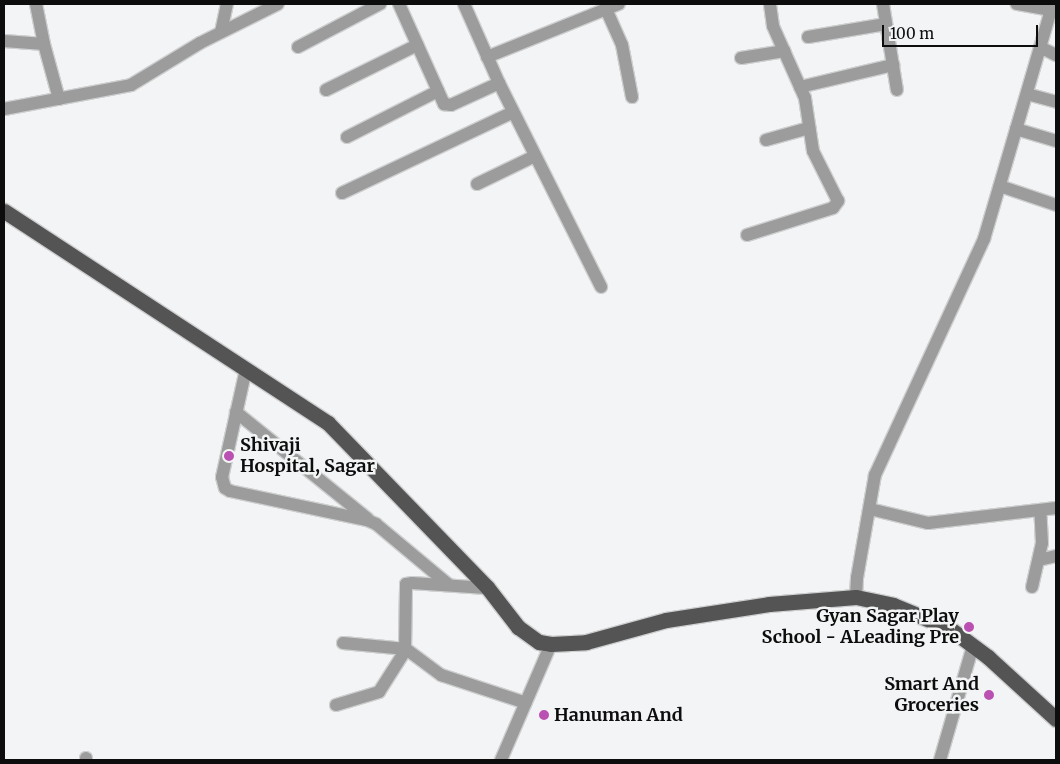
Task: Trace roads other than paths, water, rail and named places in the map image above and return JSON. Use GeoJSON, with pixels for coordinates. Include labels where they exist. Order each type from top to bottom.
{"type":"FeatureCollection","features":[{"type":"Feature","properties":{"kind":"main road"},"geometry":{"type":"LineString","coordinates":[[4,211],[328,423],[486,588],[518,627],[539,642],[551,644],[586,642],[666,620],[759,605],[856,597],[893,605],[949,628],[988,657],[1056,719]]}},
{"type":"Feature","properties":{"kind":"street"},"geometry":{"type":"LineString","coordinates":[[36,4],[44,44],[59,99]]}},
{"type":"Feature","properties":{"kind":"street"},"geometry":{"type":"LineString","coordinates":[[221,32],[227,4]]}},
{"type":"Feature","properties":{"kind":"street"},"geometry":{"type":"LineString","coordinates":[[4,109],[131,86],[221,32],[278,4]]}},
{"type":"Feature","properties":{"kind":"street"},"geometry":{"type":"LineString","coordinates":[[298,47],[380,4]]}},
{"type":"Feature","properties":{"kind":"street"},"geometry":{"type":"LineString","coordinates":[[399,4],[444,104],[451,105],[499,83]]}},
{"type":"Feature","properties":{"kind":"street"},"geometry":{"type":"LineString","coordinates":[[464,4],[499,83],[601,288]]}},
{"type":"Feature","properties":{"kind":"street"},"geometry":{"type":"LineString","coordinates":[[487,57],[619,4]]}},
{"type":"Feature","properties":{"kind":"street"},"geometry":{"type":"LineString","coordinates":[[747,235],[837,206],[837,196],[813,151],[807,104],[773,26],[770,4]]}},
{"type":"Feature","properties":{"kind":"street"},"geometry":{"type":"LineString","coordinates":[[883,4],[897,90]]}},
{"type":"Feature","properties":{"kind":"street"},"geometry":{"type":"LineString","coordinates":[[856,597],[857,578],[878,468],[984,239],[1040,47],[1054,11],[1016,4]]}},
{"type":"Feature","properties":{"kind":"street"},"geometry":{"type":"LineString","coordinates":[[606,9],[622,44],[632,96]]}},
{"type":"Feature","properties":{"kind":"street"},"geometry":{"type":"LineString","coordinates":[[808,37],[886,24]]}},
{"type":"Feature","properties":{"kind":"street"},"geometry":{"type":"LineString","coordinates":[[4,41],[44,44]]}},
{"type":"Feature","properties":{"kind":"street"},"geometry":{"type":"LineString","coordinates":[[326,90],[417,45]]}},
{"type":"Feature","properties":{"kind":"street"},"geometry":{"type":"LineString","coordinates":[[1040,47],[1056,55]]}},
{"type":"Feature","properties":{"kind":"street"},"geometry":{"type":"LineString","coordinates":[[741,58],[784,51]]}},
{"type":"Feature","properties":{"kind":"street"},"geometry":{"type":"LineString","coordinates":[[800,87],[893,65]]}},
{"type":"Feature","properties":{"kind":"street"},"geometry":{"type":"LineString","coordinates":[[347,137],[438,91]]}},
{"type":"Feature","properties":{"kind":"street"},"geometry":{"type":"LineString","coordinates":[[1026,94],[1056,102]]}},
{"type":"Feature","properties":{"kind":"street"},"geometry":{"type":"LineString","coordinates":[[342,193],[513,112]]}},
{"type":"Feature","properties":{"kind":"street"},"geometry":{"type":"LineString","coordinates":[[766,140],[809,128]]}},
{"type":"Feature","properties":{"kind":"street"},"geometry":{"type":"LineString","coordinates":[[1016,129],[1056,141]]}},
{"type":"Feature","properties":{"kind":"street"},"geometry":{"type":"LineString","coordinates":[[477,184],[535,156]]}},
{"type":"Feature","properties":{"kind":"street"},"geometry":{"type":"LineString","coordinates":[[1000,186],[1056,205]]}},
{"type":"Feature","properties":{"kind":"street"},"geometry":{"type":"LineString","coordinates":[[246,369],[222,477],[225,488],[230,491],[357,517],[373,523]]}},
{"type":"Feature","properties":{"kind":"street"},"geometry":{"type":"LineString","coordinates":[[236,412],[449,585]]}},
{"type":"Feature","properties":{"kind":"street"},"geometry":{"type":"LineString","coordinates":[[870,509],[928,524],[1056,508]]}},
{"type":"Feature","properties":{"kind":"street"},"geometry":{"type":"LineString","coordinates":[[1032,587],[1042,543],[1040,510]]}},
{"type":"Feature","properties":{"kind":"street"},"geometry":{"type":"LineString","coordinates":[[1039,560],[1056,556]]}},
{"type":"Feature","properties":{"kind":"street"},"geometry":{"type":"LineString","coordinates":[[336,705],[379,692],[406,649],[406,584],[412,582],[486,588]]}},
{"type":"Feature","properties":{"kind":"street"},"geometry":{"type":"LineString","coordinates":[[343,642],[406,649],[441,675],[526,703]]}},
{"type":"Feature","properties":{"kind":"street"},"geometry":{"type":"LineString","coordinates":[[501,760],[551,644]]}},
{"type":"Feature","properties":{"kind":"street"},"geometry":{"type":"LineString","coordinates":[[940,760],[973,646]]}},
{"type":"Feature","properties":{"kind":"place","name":"Shivaji Hospital, Sagar"},"geometry":{"type":"Point","coordinates":[229,456]}},
{"type":"Feature","properties":{"kind":"place","name":"Gyan Sagar Play School - ALeading Pre"},"geometry":{"type":"Point","coordinates":[969,627]}},
{"type":"Feature","properties":{"kind":"place","name":"Smart And Groceries"},"geometry":{"type":"Point","coordinates":[989,695]}},
{"type":"Feature","properties":{"kind":"place","name":"Hanuman And"},"geometry":{"type":"Point","coordinates":[544,715]}}]}
